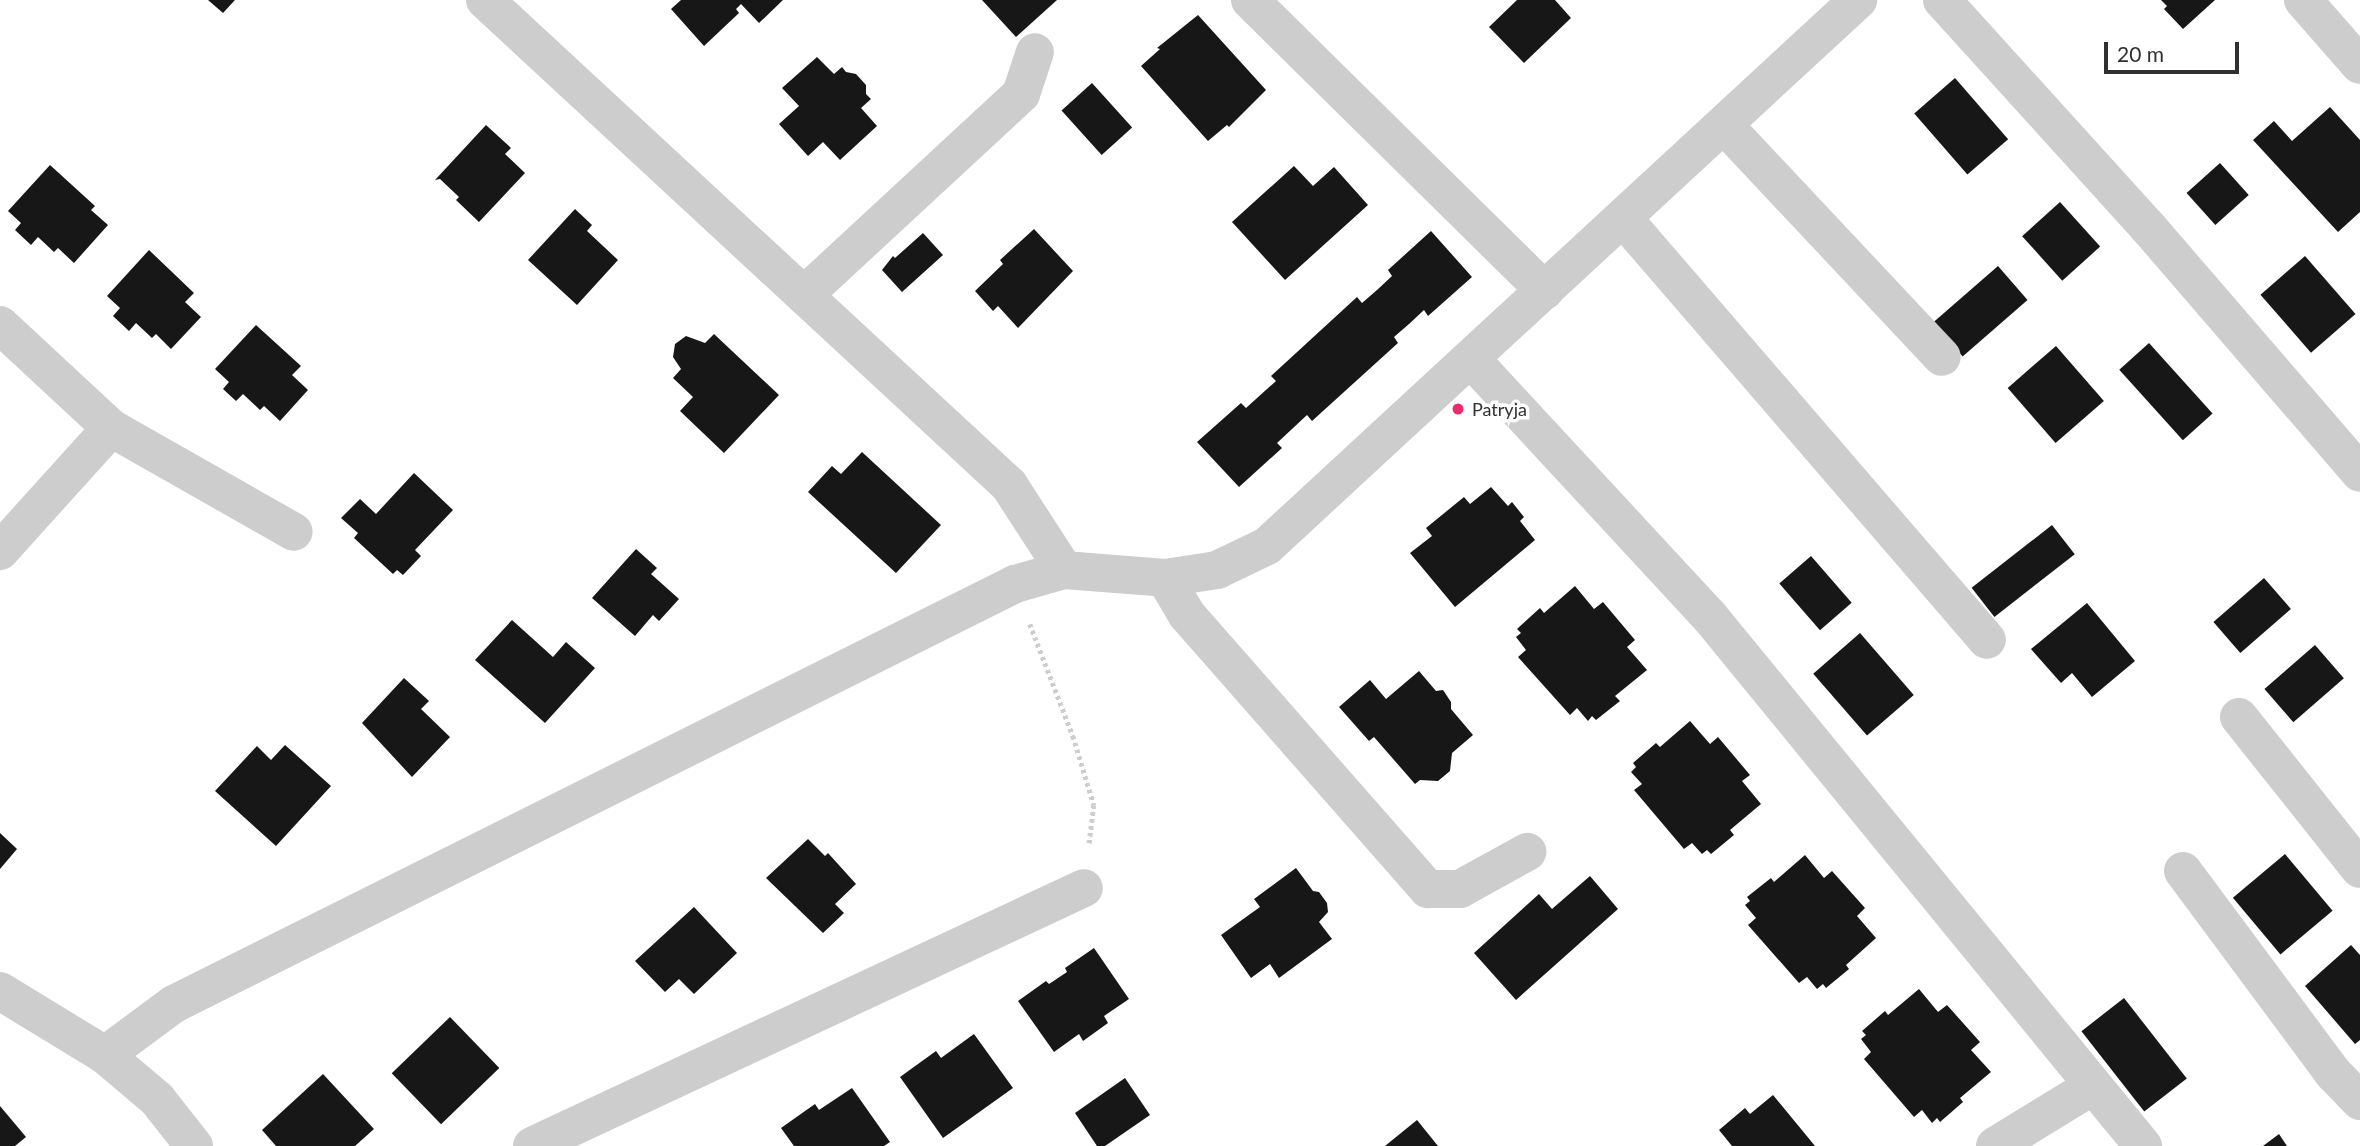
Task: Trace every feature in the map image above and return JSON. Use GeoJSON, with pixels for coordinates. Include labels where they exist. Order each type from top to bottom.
{"type":"FeatureCollection","features":[{"type":"Feature","properties":{"kind":"street"},"geometry":{"type":"LineString","coordinates":[[485,0],[1009,485],[1064,570]]}},
{"type":"Feature","properties":{"kind":"street"},"geometry":{"type":"LineString","coordinates":[[1250,0],[1545,291]]}},
{"type":"Feature","properties":{"kind":"street"},"geometry":{"type":"LineString","coordinates":[[106,1055],[174,1004],[1015,584],[1064,570],[1165,578],[1217,570],[1267,546],[1858,0]]}},
{"type":"Feature","properties":{"kind":"street"},"geometry":{"type":"LineString","coordinates":[[1942,0],[2147,226],[2360,473]]}},
{"type":"Feature","properties":{"kind":"street"},"geometry":{"type":"LineString","coordinates":[[2303,0],[2360,65]]}},
{"type":"Feature","properties":{"kind":"street"},"geometry":{"type":"LineString","coordinates":[[804,295],[1021,94],[1035,52]]}},
{"type":"Feature","properties":{"kind":"street"},"geometry":{"type":"LineString","coordinates":[[1724,125],[1942,357]]}},
{"type":"Feature","properties":{"kind":"street"},"geometry":{"type":"LineString","coordinates":[[1623,218],[1987,640]]}},
{"type":"Feature","properties":{"kind":"street"},"geometry":{"type":"LineString","coordinates":[[0,325],[111,428],[294,531]]}},
{"type":"Feature","properties":{"kind":"street"},"geometry":{"type":"LineString","coordinates":[[1471,359],[1710,617],[2143,1146]]}},
{"type":"Feature","properties":{"kind":"street"},"geometry":{"type":"LineString","coordinates":[[0,551],[111,428]]}},
{"type":"Feature","properties":{"kind":"street"},"geometry":{"type":"LineString","coordinates":[[1165,578],[1187,615],[1428,889],[1460,889],[1527,852]]}},
{"type":"Feature","properties":{"kind":"street"},"geometry":{"type":"LineString","coordinates":[[2239,717],[2360,869]]}},
{"type":"Feature","properties":{"kind":"street"},"geometry":{"type":"LineString","coordinates":[[2183,871],[2333,1073],[2360,1101]]}},
{"type":"Feature","properties":{"kind":"street"},"geometry":{"type":"LineString","coordinates":[[532,1146],[1084,888]]}},
{"type":"Feature","properties":{"kind":"street"},"geometry":{"type":"LineString","coordinates":[[0,991],[106,1055],[157,1100],[194,1146]]}},
{"type":"Feature","properties":{"kind":"street"},"geometry":{"type":"LineString","coordinates":[[1995,1146],[2093,1086]]}},
{"type":"Feature","properties":{"kind":"path"},"geometry":{"type":"LineString","coordinates":[[1015,584],[1073,736],[1094,805],[1084,888]]}},
{"type":"Feature","properties":{"kind":"building"},"geometry":{"type":"Polygon","coordinates":[[[208,0],[235,0],[223,13],[208,0]]]}},
{"type":"Feature","properties":{"kind":"building"},"geometry":{"type":"Polygon","coordinates":[[[681,0],[783,0],[759,23],[741,4],[736,9],[739,13],[704,46],[671,9],[681,0]]]}},
{"type":"Feature","properties":{"kind":"building"},"geometry":{"type":"Polygon","coordinates":[[[982,0],[1057,0],[1016,37],[982,0]]]}},
{"type":"Feature","properties":{"kind":"building"},"geometry":{"type":"Polygon","coordinates":[[[1517,0],[1555,0],[1571,18],[1524,63],[1489,27],[1517,0]]]}},
{"type":"Feature","properties":{"kind":"building"},"geometry":{"type":"Polygon","coordinates":[[[2161,0],[2215,0],[2183,29],[2164,9],[2167,6],[2161,0]]]}},
{"type":"Feature","properties":{"kind":"building"},"geometry":{"type":"Polygon","coordinates":[[[1198,15],[1266,90],[1229,127],[1227,125],[1208,141],[1141,66],[1160,49],[1157,48],[1198,15]]]}},
{"type":"Feature","properties":{"kind":"building"},"geometry":{"type":"Polygon","coordinates":[[[817,57],[834,74],[842,67],[846,72],[856,74],[866,85],[866,94],[871,99],[861,108],[877,126],[840,160],[823,142],[808,156],[779,124],[799,106],[782,88],[817,57]]]}},
{"type":"Feature","properties":{"kind":"building"},"geometry":{"type":"Polygon","coordinates":[[[1955,78],[2008,139],[1967,175],[1914,113],[1955,78]]]}},
{"type":"Feature","properties":{"kind":"building"},"geometry":{"type":"Polygon","coordinates":[[[1092,83],[1132,128],[1102,155],[1062,110],[1092,83]]]}},
{"type":"Feature","properties":{"kind":"building"},"geometry":{"type":"Polygon","coordinates":[[[2330,107],[2360,140],[2360,212],[2338,232],[2253,140],[2274,121],[2292,141],[2330,107]]]}},
{"type":"Feature","properties":{"kind":"building"},"geometry":{"type":"Polygon","coordinates":[[[486,125],[511,148],[505,154],[525,173],[479,222],[456,200],[459,197],[440,179],[435,180],[486,125]]]}},
{"type":"Feature","properties":{"kind":"building"},"geometry":{"type":"Polygon","coordinates":[[[2220,163],[2249,195],[2215,225],[2187,193],[2220,163]]]}},
{"type":"Feature","properties":{"kind":"building"},"geometry":{"type":"Polygon","coordinates":[[[50,165],[95,206],[91,210],[108,225],[74,263],[58,248],[54,252],[38,237],[31,245],[15,230],[21,223],[8,211],[50,165]]]}},
{"type":"Feature","properties":{"kind":"building"},"geometry":{"type":"Polygon","coordinates":[[[1294,166],[1313,186],[1334,167],[1368,205],[1285,280],[1232,222],[1294,166]]]}},
{"type":"Feature","properties":{"kind":"building"},"geometry":{"type":"Polygon","coordinates":[[[2060,202],[2100,247],[2062,281],[2022,236],[2060,202]]]}},
{"type":"Feature","properties":{"kind":"building"},"geometry":{"type":"Polygon","coordinates":[[[575,209],[592,225],[587,231],[618,260],[577,305],[528,260],[575,209]]]}},
{"type":"Feature","properties":{"kind":"building"},"geometry":{"type":"Polygon","coordinates":[[[1034,229],[1073,271],[1018,328],[998,306],[993,311],[975,291],[1003,264],[1000,260],[1034,229]]]}},
{"type":"Feature","properties":{"kind":"building"},"geometry":{"type":"Polygon","coordinates":[[[1431,231],[1472,277],[1428,316],[1424,310],[1394,337],[1398,343],[1312,421],[1307,415],[1277,443],[1282,448],[1239,487],[1197,442],[1241,403],[1246,408],[1276,381],[1271,376],[1357,297],[1362,303],[1377,290],[1392,276],[1388,270],[1431,231]]]}},
{"type":"Feature","properties":{"kind":"building"},"geometry":{"type":"Polygon","coordinates":[[[923,233],[943,255],[902,292],[882,270],[893,256],[895,258],[923,233]]]}},
{"type":"Feature","properties":{"kind":"building"},"geometry":{"type":"Polygon","coordinates":[[[149,250],[194,293],[185,302],[201,317],[171,349],[156,334],[152,338],[136,323],[129,331],[113,316],[120,308],[107,296],[149,250]]]}},
{"type":"Feature","properties":{"kind":"building"},"geometry":{"type":"Polygon","coordinates":[[[2305,256],[2356,314],[2311,353],[2260,295],[2305,256]]]}},
{"type":"Feature","properties":{"kind":"building"},"geometry":{"type":"Polygon","coordinates":[[[1998,266],[2028,300],[1963,356],[1933,322],[1998,266]]]}},
{"type":"Feature","properties":{"kind":"building"},"geometry":{"type":"Polygon","coordinates":[[[256,325],[301,366],[292,375],[308,390],[280,421],[264,406],[260,410],[243,394],[236,401],[223,389],[229,382],[215,369],[256,325]]]}},
{"type":"Feature","properties":{"kind":"building"},"geometry":{"type":"Polygon","coordinates":[[[714,334],[779,395],[724,453],[680,411],[693,397],[673,378],[681,369],[673,357],[675,344],[686,336],[705,343],[714,334]]]}},
{"type":"Feature","properties":{"kind":"building"},"geometry":{"type":"Polygon","coordinates":[[[2149,343],[2213,414],[2183,440],[2119,370],[2149,343]]]}},
{"type":"Feature","properties":{"kind":"building"},"geometry":{"type":"Polygon","coordinates":[[[2056,346],[2104,401],[2056,443],[2008,388],[2056,346]]]}},
{"type":"Feature","properties":{"kind":"building"},"geometry":{"type":"Polygon","coordinates":[[[862,452],[941,525],[896,573],[808,492],[832,466],[841,474],[862,452]]]}},
{"type":"Feature","properties":{"kind":"building"},"geometry":{"type":"Polygon","coordinates":[[[414,473],[453,510],[415,550],[421,556],[403,575],[397,570],[393,574],[354,538],[358,533],[341,518],[360,499],[376,514],[414,473]]]}},
{"type":"Feature","properties":{"kind":"building"},"geometry":{"type":"Polygon","coordinates":[[[1491,487],[1508,506],[1512,502],[1524,517],[1520,521],[1535,540],[1455,607],[1410,553],[1432,536],[1426,528],[1464,497],[1470,504],[1491,487]]]}},
{"type":"Feature","properties":{"kind":"building"},"geometry":{"type":"Polygon","coordinates":[[[2052,525],[2075,554],[1994,617],[1972,588],[2052,525]]]}},
{"type":"Feature","properties":{"kind":"building"},"geometry":{"type":"Polygon","coordinates":[[[636,549],[657,568],[651,574],[679,599],[659,621],[653,615],[635,636],[592,598],[636,549]]]}},
{"type":"Feature","properties":{"kind":"building"},"geometry":{"type":"Polygon","coordinates":[[[1811,556],[1852,603],[1820,630],[1779,584],[1811,556]]]}},
{"type":"Feature","properties":{"kind":"building"},"geometry":{"type":"Polygon","coordinates":[[[2264,578],[2291,609],[2240,653],[2213,622],[2264,578]]]}},
{"type":"Feature","properties":{"kind":"building"},"geometry":{"type":"Polygon","coordinates":[[[1575,586],[1594,609],[1603,602],[1635,640],[1627,647],[1647,670],[1615,696],[1620,701],[1596,720],[1592,716],[1588,721],[1577,708],[1570,715],[1518,657],[1526,650],[1516,637],[1521,633],[1517,629],[1540,608],[1544,613],[1575,586]]]}},
{"type":"Feature","properties":{"kind":"building"},"geometry":{"type":"Polygon","coordinates":[[[2087,603],[2135,661],[2092,697],[2072,673],[2061,683],[2031,649],[2087,603]]]}},
{"type":"Feature","properties":{"kind":"building"},"geometry":{"type":"Polygon","coordinates":[[[512,620],[553,657],[566,642],[595,668],[545,723],[475,660],[512,620]]]}},
{"type":"Feature","properties":{"kind":"building"},"geometry":{"type":"Polygon","coordinates":[[[1860,633],[1914,695],[1867,736],[1813,674],[1860,633]]]}},
{"type":"Feature","properties":{"kind":"building"},"geometry":{"type":"Polygon","coordinates":[[[2315,645],[2344,678],[2293,722],[2264,689],[2315,645]]]}},
{"type":"Feature","properties":{"kind":"building"},"geometry":{"type":"Polygon","coordinates":[[[1419,671],[1436,691],[1443,690],[1451,702],[1451,709],[1473,735],[1452,753],[1450,771],[1438,781],[1420,780],[1415,784],[1374,737],[1369,741],[1339,707],[1370,680],[1386,699],[1419,671]]]}},
{"type":"Feature","properties":{"kind":"building"},"geometry":{"type":"Polygon","coordinates":[[[404,678],[429,701],[421,709],[450,737],[412,777],[362,723],[404,678]]]}},
{"type":"Feature","properties":{"kind":"building"},"geometry":{"type":"Polygon","coordinates":[[[1690,721],[1710,744],[1718,737],[1750,775],[1742,781],[1761,804],[1730,830],[1734,835],[1711,854],[1707,850],[1702,854],[1692,843],[1684,849],[1634,790],[1642,784],[1631,772],[1636,767],[1633,763],[1656,743],[1660,747],[1690,721]]]}},
{"type":"Feature","properties":{"kind":"building"},"geometry":{"type":"Polygon","coordinates":[[[285,745],[331,786],[276,846],[215,791],[257,746],[271,760],[285,745]]]}},
{"type":"Feature","properties":{"kind":"building"},"geometry":{"type":"Polygon","coordinates":[[[0,833],[17,849],[0,869],[0,833]]]}},
{"type":"Feature","properties":{"kind":"building"},"geometry":{"type":"Polygon","coordinates":[[[808,839],[825,856],[828,853],[856,884],[835,904],[844,913],[823,933],[766,878],[808,839]]]}},
{"type":"Feature","properties":{"kind":"building"},"geometry":{"type":"Polygon","coordinates":[[[2285,854],[2333,911],[2280,954],[2233,898],[2285,854]]]}},
{"type":"Feature","properties":{"kind":"building"},"geometry":{"type":"Polygon","coordinates":[[[1805,855],[1824,878],[1832,871],[1865,908],[1857,916],[1876,938],[1846,965],[1849,969],[1826,988],[1823,984],[1817,989],[1807,977],[1799,983],[1748,925],[1756,918],[1745,905],[1750,901],[1747,897],[1771,878],[1774,882],[1805,855]]]}},
{"type":"Feature","properties":{"kind":"building"},"geometry":{"type":"Polygon","coordinates":[[[1296,868],[1313,891],[1319,892],[1327,903],[1328,912],[1319,922],[1332,939],[1279,978],[1270,964],[1251,978],[1221,935],[1260,907],[1254,899],[1296,868]]]}},
{"type":"Feature","properties":{"kind":"building"},"geometry":{"type":"Polygon","coordinates":[[[1590,876],[1618,909],[1516,1000],[1474,953],[1539,894],[1552,909],[1590,876]]]}},
{"type":"Feature","properties":{"kind":"building"},"geometry":{"type":"Polygon","coordinates":[[[694,907],[737,953],[694,994],[679,979],[665,992],[635,961],[694,907]]]}},
{"type":"Feature","properties":{"kind":"building"},"geometry":{"type":"Polygon","coordinates":[[[2351,945],[2360,955],[2360,1040],[2355,1044],[2305,986],[2351,945]]]}},
{"type":"Feature","properties":{"kind":"building"},"geometry":{"type":"Polygon","coordinates":[[[1094,948],[1129,999],[1104,1016],[1108,1023],[1083,1041],[1079,1034],[1054,1052],[1018,1001],[1046,981],[1049,984],[1067,972],[1065,968],[1094,948]]]}},
{"type":"Feature","properties":{"kind":"building"},"geometry":{"type":"Polygon","coordinates":[[[1919,989],[1938,1012],[1947,1005],[1980,1042],[1971,1050],[1991,1072],[1960,1098],[1963,1102],[1940,1122],[1937,1118],[1932,1123],[1922,1110],[1914,1117],[1864,1059],[1871,1052],[1861,1039],[1866,1035],[1862,1031],[1885,1011],[1888,1015],[1919,989]]]}},
{"type":"Feature","properties":{"kind":"building"},"geometry":{"type":"Polygon","coordinates":[[[2124,998],[2187,1078],[2144,1112],[2081,1031],[2124,998]]]}},
{"type":"Feature","properties":{"kind":"building"},"geometry":{"type":"Polygon","coordinates":[[[450,1017],[499,1068],[441,1124],[392,1073],[450,1017]]]}},
{"type":"Feature","properties":{"kind":"building"},"geometry":{"type":"Polygon","coordinates":[[[974,1034],[1013,1088],[943,1138],[900,1077],[936,1051],[941,1058],[974,1034]]]}},
{"type":"Feature","properties":{"kind":"building"},"geometry":{"type":"Polygon","coordinates":[[[323,1074],[374,1129],[355,1146],[276,1146],[262,1130],[323,1074]]]}},
{"type":"Feature","properties":{"kind":"building"},"geometry":{"type":"Polygon","coordinates":[[[1125,1078],[1150,1115],[1105,1146],[1097,1146],[1075,1113],[1125,1078]]]}},
{"type":"Feature","properties":{"kind":"building"},"geometry":{"type":"Polygon","coordinates":[[[852,1088],[890,1142],[884,1146],[794,1146],[781,1128],[815,1104],[819,1110],[852,1088]]]}},
{"type":"Feature","properties":{"kind":"building"},"geometry":{"type":"Polygon","coordinates":[[[1773,1095],[1815,1146],[1732,1146],[1719,1130],[1745,1108],[1750,1114],[1773,1095]]]}},
{"type":"Feature","properties":{"kind":"building"},"geometry":{"type":"Polygon","coordinates":[[[0,1106],[26,1137],[15,1146],[0,1146],[0,1106]]]}},
{"type":"Feature","properties":{"kind":"building"},"geometry":{"type":"Polygon","coordinates":[[[1417,1120],[1438,1146],[1385,1146],[1417,1120]]]}},
{"type":"Feature","properties":{"kind":"building"},"geometry":{"type":"Polygon","coordinates":[[[2279,1134],[2287,1146],[2263,1146],[2279,1134]]]}},
{"type":"Feature","properties":{"kind":"place","name":"Patryja"},"geometry":{"type":"Point","coordinates":[1458,409]}}]}
